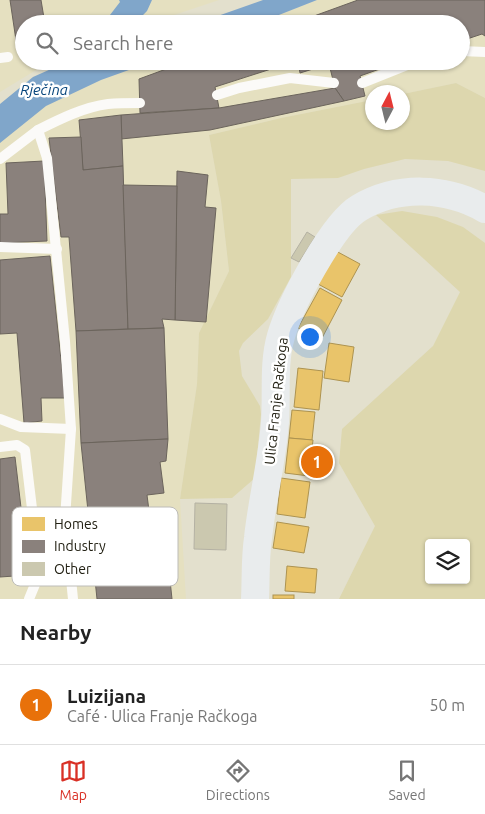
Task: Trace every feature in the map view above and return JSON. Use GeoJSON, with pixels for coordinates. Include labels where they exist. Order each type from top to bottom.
{"type":"FeatureCollection","features":[{"type":"Feature","properties":{"kind":"main road","name":"Ulica Franje Račkoga"},"geometry":{"type":"LineString","coordinates":[[256,599],[258,539],[270,467],[275,422],[276,374],[280,338],[290,308],[308,274],[338,229],[357,209],[384,196],[407,192],[434,192],[467,200],[485,209]]}},
{"type":"Feature","properties":{"kind":"lane"},"geometry":{"type":"LineString","coordinates":[[470,51],[485,52]]}},
{"type":"Feature","properties":{"kind":"lane"},"geometry":{"type":"LineString","coordinates":[[362,83],[394,70]]}},
{"type":"Feature","properties":{"kind":"lane"},"geometry":{"type":"LineString","coordinates":[[216,95],[239,88],[290,78],[334,83]]}},
{"type":"Feature","properties":{"kind":"lane"},"geometry":{"type":"LineString","coordinates":[[0,159],[38,130],[58,120],[87,109],[108,104],[140,103]]}},
{"type":"Feature","properties":{"kind":"lane"},"geometry":{"type":"LineString","coordinates":[[38,130],[47,158],[57,248],[70,429],[66,507]]}},
{"type":"Feature","properties":{"kind":"lane"},"geometry":{"type":"LineString","coordinates":[[0,247],[57,248]]}},
{"type":"Feature","properties":{"kind":"lane"},"geometry":{"type":"LineString","coordinates":[[0,419],[21,427],[70,429]]}},
{"type":"Feature","properties":{"kind":"lane"},"geometry":{"type":"LineString","coordinates":[[0,447],[17,446],[25,450],[32,507]]}},
{"type":"Feature","properties":{"kind":"lane"},"geometry":{"type":"LineString","coordinates":[[29,599],[34,586]]}},
{"type":"Feature","properties":{"kind":"lane"},"geometry":{"type":"LineString","coordinates":[[72,586],[73,599]]}},
{"type":"Feature","properties":{"kind":"shaded area"},"geometry":{"type":"Polygon","coordinates":[[[0,0],[219,0],[174,15],[15,15],[15,70],[36,70],[0,92],[0,0]]]}},
{"type":"Feature","properties":{"kind":"shaded area"},"geometry":{"type":"Polygon","coordinates":[[[317,0],[485,0],[485,98],[456,83],[410,93],[410,85],[365,85],[365,101],[209,135],[221,201],[229,271],[199,333],[197,384],[180,499],[186,599],[0,599],[0,142],[44,104],[129,70],[470,70],[470,15],[279,15],[317,0]]]}},
{"type":"Feature","properties":{"kind":"shaded area"},"geometry":{"type":"Polygon","coordinates":[[[456,83],[485,98],[485,171],[448,161],[405,159],[364,169],[338,178],[291,179],[291,277],[268,319],[243,343],[239,351],[242,376],[260,406],[261,414],[255,478],[232,498],[180,499],[197,384],[199,333],[229,271],[221,201],[209,135],[365,101],[365,130],[410,130],[410,93],[456,83]]]}},
{"type":"Feature","properties":{"kind":"shaded area"},"geometry":{"type":"Polygon","coordinates":[[[402,211],[437,217],[463,227],[485,243],[485,599],[339,599],[375,526],[339,463],[342,429],[433,346],[460,292],[376,215],[402,211]]]}},
{"type":"Feature","properties":{"kind":"water"},"geometry":{"type":"Polygon","coordinates":[[[119,0],[152,0],[143,15],[110,15],[120,2],[119,0]]]}},
{"type":"Feature","properties":{"kind":"water"},"geometry":{"type":"Polygon","coordinates":[[[263,0],[317,0],[279,15],[220,15],[263,0]]]}},
{"type":"Feature","properties":{"kind":"water","name":"Rječina"},"geometry":{"type":"Polygon","coordinates":[[[49,70],[129,70],[101,80],[46,106],[0,143],[0,104],[33,77],[49,70]]]}},
{"type":"Feature","properties":{"kind":"building: Homes"},"geometry":{"type":"Polygon","coordinates":[[[336,251],[360,264],[342,297],[318,284],[336,251]]]}},
{"type":"Feature","properties":{"kind":"building: Homes"},"geometry":{"type":"Polygon","coordinates":[[[320,288],[342,300],[321,340],[298,328],[320,288]]]}},
{"type":"Feature","properties":{"kind":"building: Homes"},"geometry":{"type":"Polygon","coordinates":[[[329,343],[354,347],[349,382],[324,378],[329,343]]]}},
{"type":"Feature","properties":{"kind":"building: Homes"},"geometry":{"type":"Polygon","coordinates":[[[298,368],[323,371],[319,410],[294,407],[298,368]]]}},
{"type":"Feature","properties":{"kind":"building: Homes"},"geometry":{"type":"Polygon","coordinates":[[[292,410],[315,412],[312,440],[289,438],[292,410]]]}},
{"type":"Feature","properties":{"kind":"building: Homes"},"geometry":{"type":"Polygon","coordinates":[[[289,438],[313,440],[309,476],[285,473],[289,438]]]}},
{"type":"Feature","properties":{"kind":"building: Homes"},"geometry":{"type":"Polygon","coordinates":[[[281,478],[310,482],[305,518],[277,514],[281,478]]]}},
{"type":"Feature","properties":{"kind":"building: Homes"},"geometry":{"type":"Polygon","coordinates":[[[277,522],[309,527],[304,553],[273,548],[277,522]]]}},
{"type":"Feature","properties":{"kind":"building: Homes"},"geometry":{"type":"Polygon","coordinates":[[[287,566],[317,569],[315,593],[285,591],[287,566]]]}},
{"type":"Feature","properties":{"kind":"building: Homes"},"geometry":{"type":"Polygon","coordinates":[[[273,595],[294,595],[294,599],[273,599],[273,595]]]}},
{"type":"Feature","properties":{"kind":"building: Industry"},"geometry":{"type":"Polygon","coordinates":[[[10,0],[41,0],[44,15],[15,15],[15,34],[10,0]]]}},
{"type":"Feature","properties":{"kind":"building: Industry"},"geometry":{"type":"Polygon","coordinates":[[[358,0],[485,0],[485,36],[482,34],[470,38],[470,15],[317,15],[358,0]]]}},
{"type":"Feature","properties":{"kind":"building: Industry"},"geometry":{"type":"Polygon","coordinates":[[[164,70],[268,70],[215,87],[219,108],[140,113],[139,79],[164,70]]]}},
{"type":"Feature","properties":{"kind":"building: Industry"},"geometry":{"type":"Polygon","coordinates":[[[330,70],[377,70],[360,76],[365,96],[344,101],[335,88],[330,70]]]}},
{"type":"Feature","properties":{"kind":"building: Industry"},"geometry":{"type":"Polygon","coordinates":[[[335,88],[344,101],[210,130],[121,139],[121,115],[219,108],[335,88]]]}},
{"type":"Feature","properties":{"kind":"building: Industry"},"geometry":{"type":"Polygon","coordinates":[[[121,115],[123,166],[83,170],[79,120],[121,115]]]}},
{"type":"Feature","properties":{"kind":"building: Industry"},"geometry":{"type":"Polygon","coordinates":[[[81,137],[83,170],[123,166],[128,329],[76,331],[69,237],[61,237],[49,138],[81,137]]]}},
{"type":"Feature","properties":{"kind":"building: Industry"},"geometry":{"type":"Polygon","coordinates":[[[44,161],[47,241],[0,243],[0,214],[8,214],[6,163],[44,161]]]}},
{"type":"Feature","properties":{"kind":"building: Industry"},"geometry":{"type":"Polygon","coordinates":[[[177,171],[208,175],[205,207],[216,208],[206,322],[175,320],[177,171]]]}},
{"type":"Feature","properties":{"kind":"building: Industry"},"geometry":{"type":"Polygon","coordinates":[[[123,185],[177,186],[175,320],[162,319],[164,328],[128,329],[123,185]]]}},
{"type":"Feature","properties":{"kind":"building: Industry"},"geometry":{"type":"Polygon","coordinates":[[[50,256],[65,398],[41,398],[42,421],[24,423],[17,333],[0,334],[0,260],[50,256]]]}},
{"type":"Feature","properties":{"kind":"building: Industry"},"geometry":{"type":"Polygon","coordinates":[[[164,328],[168,439],[81,443],[76,331],[164,328]]]}},
{"type":"Feature","properties":{"kind":"building: Industry"},"geometry":{"type":"Polygon","coordinates":[[[168,439],[166,461],[160,462],[164,493],[147,495],[149,507],[88,507],[81,443],[168,439]]]}},
{"type":"Feature","properties":{"kind":"building: Industry"},"geometry":{"type":"Polygon","coordinates":[[[15,457],[21,507],[12,507],[12,576],[0,577],[0,459],[15,457]]]}},
{"type":"Feature","properties":{"kind":"building: Industry"},"geometry":{"type":"Polygon","coordinates":[[[96,586],[171,586],[172,599],[97,599],[96,586]]]}},
{"type":"Feature","properties":{"kind":"building: Other"},"geometry":{"type":"Polygon","coordinates":[[[307,232],[315,237],[299,262],[291,258],[307,232]]]}},
{"type":"Feature","properties":{"kind":"building: Other"},"geometry":{"type":"Polygon","coordinates":[[[195,503],[227,504],[226,550],[194,549],[195,503]]]}},
{"type":"Feature","properties":{"kind":"place","name":"Luizijana"},"geometry":{"type":"Point","coordinates":[317,462]}}]}
